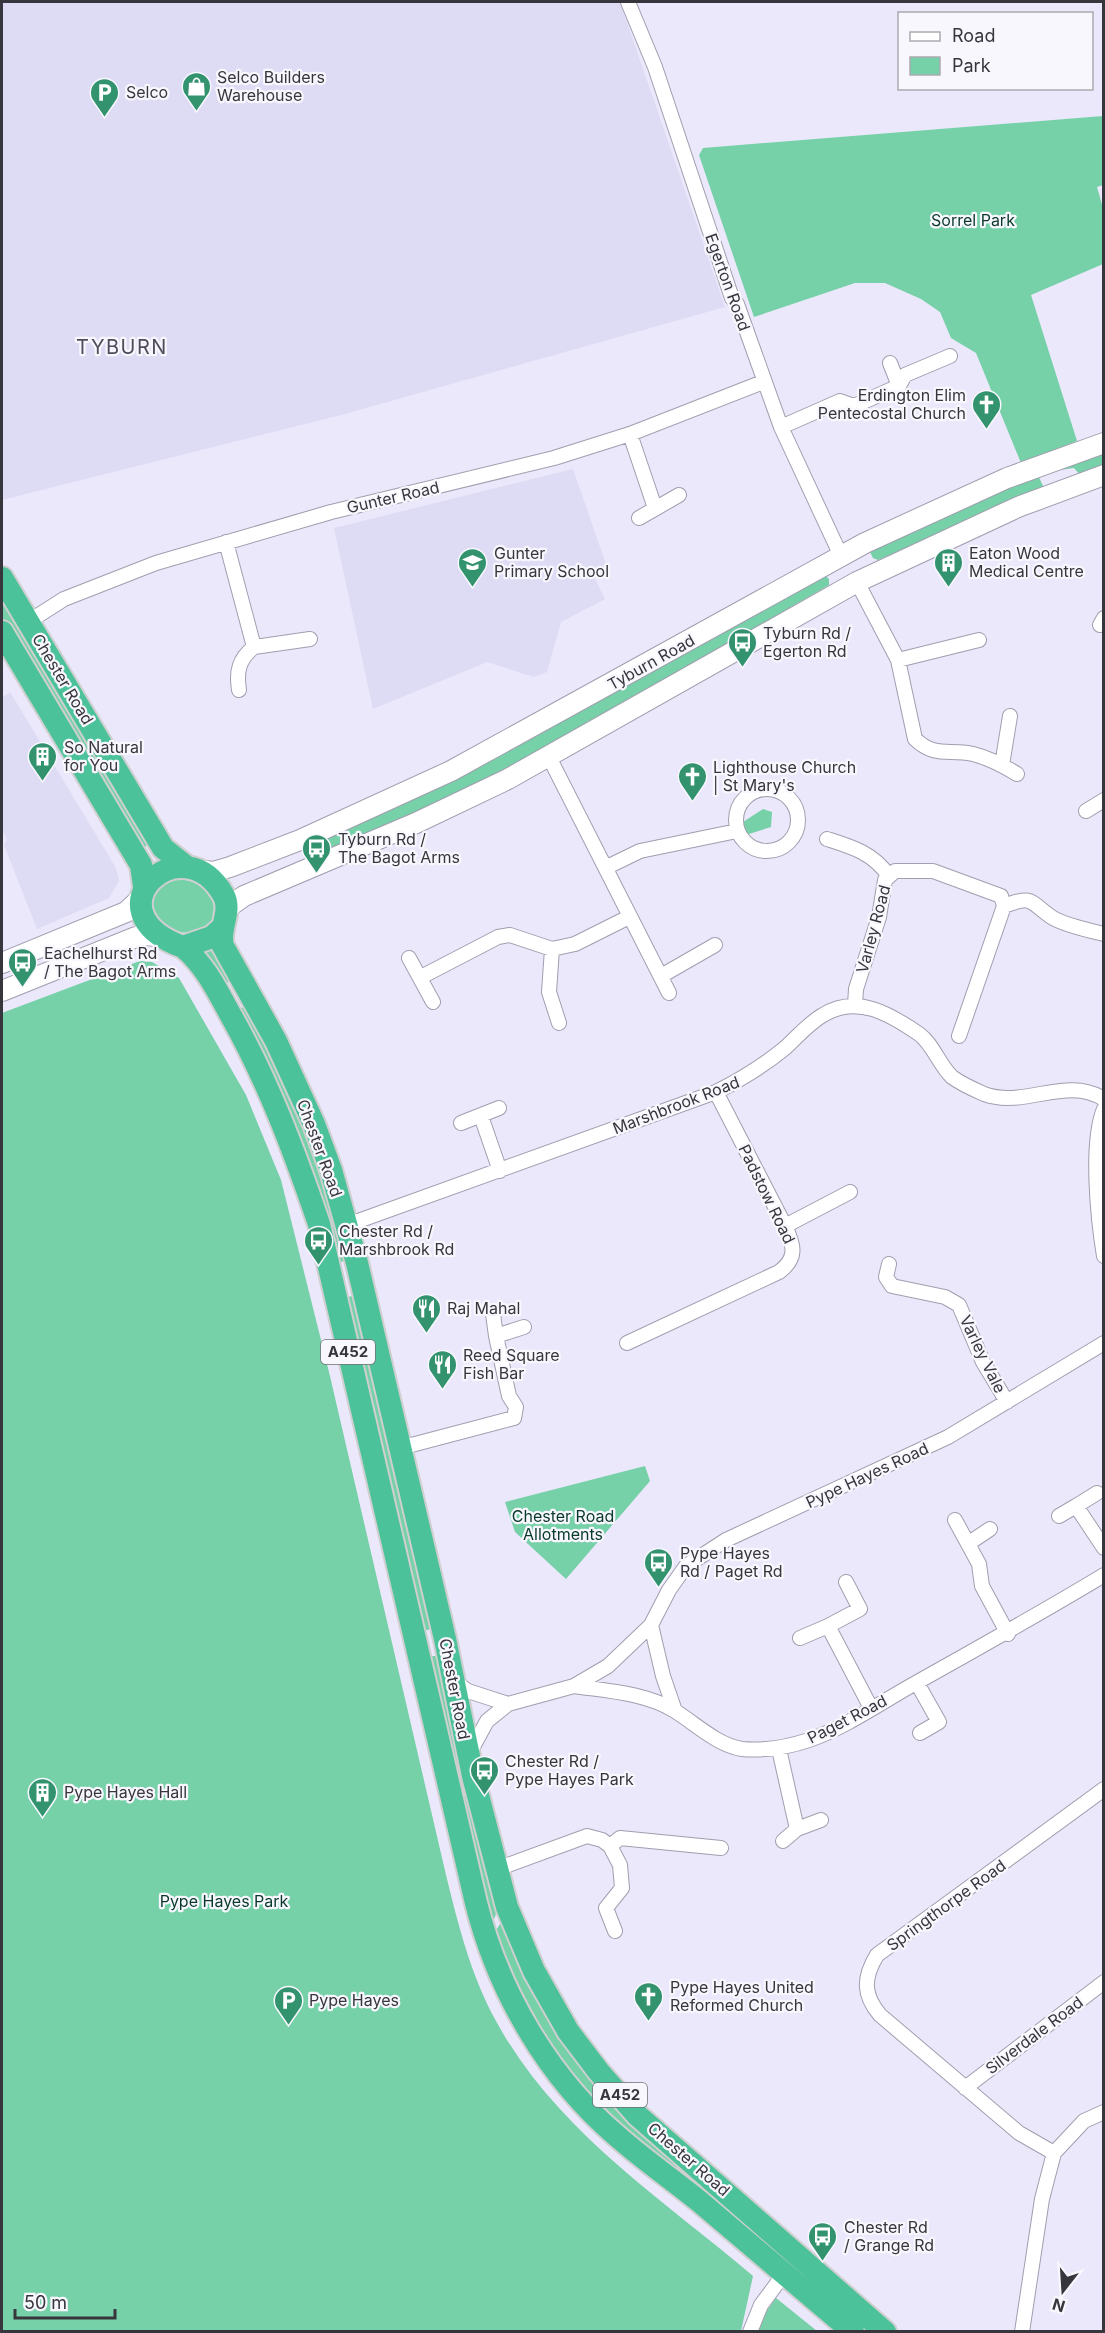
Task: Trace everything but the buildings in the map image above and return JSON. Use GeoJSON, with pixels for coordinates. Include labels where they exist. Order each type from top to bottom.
{"type":"FeatureCollection","features":[{"type":"Feature","properties":{"kind":"highway","name":"Chester Road"},"geometry":{"type":"LineString","coordinates":[[2,578],[163,848],[192,868]]}},
{"type":"Feature","properties":{"kind":"highway","name":"Chester Road"},"geometry":{"type":"LineString","coordinates":[[2,632],[141,865],[143,892]]}},
{"type":"Feature","properties":{"kind":"highway"},"geometry":{"type":"LineString","coordinates":[[170,868],[192,868],[217,887],[224,918],[212,938],[183,947],[161,938],[150,928],[142,917],[143,892],[158,872],[170,868]]}},
{"type":"Feature","properties":{"kind":"highway","name":"Chester Road"},"geometry":{"type":"LineString","coordinates":[[224,918],[223,946],[276,1041],[314,1124],[347,1225],[455,1682],[471,1766],[507,1907],[534,1971],[568,2031],[599,2072],[637,2115],[885,2331]]}},
{"type":"Feature","properties":{"kind":"highway","name":"Chester Road"},"geometry":{"type":"LineString","coordinates":[[183,947],[208,977],[254,1057],[293,1146],[319,1224],[447,1783],[483,1932],[497,1969],[544,2055],[575,2096],[617,2136],[853,2331]]}},
{"type":"Feature","properties":{"kind":"highway"},"geometry":{"type":"LineString","coordinates":[[417,1646],[445,1639]]}},
{"type":"Feature","properties":{"kind":"highway"},"geometry":{"type":"LineString","coordinates":[[447,1783],[471,1766]]}},
{"type":"Feature","properties":{"kind":"highway"},"geometry":{"type":"LineString","coordinates":[[674,2181],[692,2161]]}},
{"type":"Feature","properties":{"kind":"main road","name":"Tyburn Road"},"geometry":{"type":"LineString","coordinates":[[192,868],[213,872],[230,867],[300,840],[451,771],[841,556],[924,514],[1007,478],[1104,443]]}},
{"type":"Feature","properties":{"kind":"main road","name":"Tyburn Road"},"geometry":{"type":"LineString","coordinates":[[224,918],[244,896],[416,823],[508,779],[857,582],[1018,507],[1104,476]]}},
{"type":"Feature","properties":{"kind":"main road"},"geometry":{"type":"LineString","coordinates":[[841,556],[857,582]]}},
{"type":"Feature","properties":{"kind":"main road"},"geometry":{"type":"LineString","coordinates":[[2,963],[126,912],[143,892]]}},
{"type":"Feature","properties":{"kind":"main road"},"geometry":{"type":"LineString","coordinates":[[2,991],[136,937],[161,938]]}},
{"type":"Feature","properties":{"kind":"street","name":"Egerton Road"},"geometry":{"type":"LineString","coordinates":[[628,2],[655,67],[725,277],[781,427],[841,556]]}},
{"type":"Feature","properties":{"kind":"street"},"geometry":{"type":"LineString","coordinates":[[781,427],[840,401],[854,406],[899,386],[905,375],[950,356]]}},
{"type":"Feature","properties":{"kind":"street"},"geometry":{"type":"LineString","coordinates":[[890,363],[899,386]]}},
{"type":"Feature","properties":{"kind":"street","name":"Gunter Road"},"geometry":{"type":"LineString","coordinates":[[27,622],[64,599],[156,563],[321,514],[554,458],[630,434],[764,382]]}},
{"type":"Feature","properties":{"kind":"street"},"geometry":{"type":"LineString","coordinates":[[630,434],[655,508]]}},
{"type":"Feature","properties":{"kind":"street"},"geometry":{"type":"LineString","coordinates":[[639,518],[679,495]]}},
{"type":"Feature","properties":{"kind":"street"},"geometry":{"type":"LineString","coordinates":[[226,542],[254,647]]}},
{"type":"Feature","properties":{"kind":"street"},"geometry":{"type":"LineString","coordinates":[[857,582],[898,660],[915,739],[925,748],[937,752],[972,754],[1002,765],[1017,774]]}},
{"type":"Feature","properties":{"kind":"street"},"geometry":{"type":"LineString","coordinates":[[239,690],[236,672],[246,653],[254,647],[310,639]]}},
{"type":"Feature","properties":{"kind":"street"},"geometry":{"type":"LineString","coordinates":[[898,660],[979,640]]}},
{"type":"Feature","properties":{"kind":"street"},"geometry":{"type":"LineString","coordinates":[[1002,765],[1010,716]]}},
{"type":"Feature","properties":{"kind":"street"},"geometry":{"type":"LineString","coordinates":[[548,756],[669,993]]}},
{"type":"Feature","properties":{"kind":"street"},"geometry":{"type":"LineString","coordinates":[[763,789],[778,791],[789,798],[797,810],[797,828],[790,842],[778,850],[760,851],[749,846],[737,831],[736,815],[741,803],[749,795],[763,789]]}},
{"type":"Feature","properties":{"kind":"street"},"geometry":{"type":"LineString","coordinates":[[1086,811],[1104,800]]}},
{"type":"Feature","properties":{"kind":"street"},"geometry":{"type":"LineString","coordinates":[[606,867],[640,851],[737,831]]}},
{"type":"Feature","properties":{"kind":"street"},"geometry":{"type":"LineString","coordinates":[[826,839],[865,852],[880,864],[888,875]]}},
{"type":"Feature","properties":{"kind":"street","name":"Varley Road"},"geometry":{"type":"LineString","coordinates":[[855,1005],[856,990],[888,875],[895,871],[933,871],[1001,896],[1004,906]]}},
{"type":"Feature","properties":{"kind":"street"},"geometry":{"type":"LineString","coordinates":[[959,1036],[972,975],[1004,906],[1020,900],[1033,902],[1050,917],[1104,934]]}},
{"type":"Feature","properties":{"kind":"street"},"geometry":{"type":"LineString","coordinates":[[421,977],[498,937],[510,935],[552,949],[575,944],[629,917]]}},
{"type":"Feature","properties":{"kind":"street"},"geometry":{"type":"LineString","coordinates":[[661,976],[715,945]]}},
{"type":"Feature","properties":{"kind":"street"},"geometry":{"type":"LineString","coordinates":[[552,949],[549,992],[559,1023]]}},
{"type":"Feature","properties":{"kind":"street"},"geometry":{"type":"LineString","coordinates":[[409,958],[433,1002]]}},
{"type":"Feature","properties":{"kind":"street"},"geometry":{"type":"LineString","coordinates":[[855,1005],[882,1011],[921,1036],[953,1077],[985,1094],[1006,1099],[1077,1089],[1091,1091],[1104,1099]]}},
{"type":"Feature","properties":{"kind":"street","name":"Marshbrook Road"},"geometry":{"type":"LineString","coordinates":[[347,1225],[500,1172],[716,1092],[749,1076],[822,1016],[840,1007],[855,1005]]}},
{"type":"Feature","properties":{"kind":"street","name":"Padstow Road"},"geometry":{"type":"LineString","coordinates":[[627,1343],[790,1263],[794,1249],[785,1226],[716,1092]]}},
{"type":"Feature","properties":{"kind":"street"},"geometry":{"type":"LineString","coordinates":[[461,1123],[499,1108]]}},
{"type":"Feature","properties":{"kind":"street"},"geometry":{"type":"LineString","coordinates":[[1104,1109],[1097,1138],[1098,1200],[1104,1256]]}},
{"type":"Feature","properties":{"kind":"street"},"geometry":{"type":"LineString","coordinates":[[481,1116],[500,1172]]}},
{"type":"Feature","properties":{"kind":"street"},"geometry":{"type":"LineString","coordinates":[[785,1226],[850,1192]]}},
{"type":"Feature","properties":{"kind":"street","name":"Varley Vale"},"geometry":{"type":"LineString","coordinates":[[889,1264],[886,1277],[892,1286],[962,1299],[983,1362],[1007,1402]]}},
{"type":"Feature","properties":{"kind":"street"},"geometry":{"type":"LineString","coordinates":[[400,1448],[514,1418],[516,1407],[509,1396],[496,1336],[494,1314]]}},
{"type":"Feature","properties":{"kind":"street"},"geometry":{"type":"LineString","coordinates":[[496,1336],[524,1327]]}},
{"type":"Feature","properties":{"kind":"street","name":"Pype Hayes Road"},"geometry":{"type":"LineString","coordinates":[[471,1766],[487,1721],[508,1704],[574,1686],[608,1666],[651,1625],[677,1576],[697,1557],[726,1540],[948,1437],[1104,1343]]}},
{"type":"Feature","properties":{"kind":"street"},"geometry":{"type":"LineString","coordinates":[[1059,1516],[1097,1493]]}},
{"type":"Feature","properties":{"kind":"street"},"geometry":{"type":"LineString","coordinates":[[1076,1506],[1104,1548]]}},
{"type":"Feature","properties":{"kind":"street"},"geometry":{"type":"LineString","coordinates":[[955,1520],[979,1564],[982,1586],[1008,1634]]}},
{"type":"Feature","properties":{"kind":"street"},"geometry":{"type":"LineString","coordinates":[[969,1543],[990,1529]]}},
{"type":"Feature","properties":{"kind":"street","name":"Paget Road"},"geometry":{"type":"LineString","coordinates":[[574,1686],[637,1696],[675,1711],[722,1742],[741,1749],[778,1749],[811,1739],[871,1708],[1008,1634],[1104,1575]]}},
{"type":"Feature","properties":{"kind":"street"},"geometry":{"type":"LineString","coordinates":[[800,1638],[860,1609],[846,1582]]}},
{"type":"Feature","properties":{"kind":"street"},"geometry":{"type":"LineString","coordinates":[[651,1625],[663,1676],[675,1711]]}},
{"type":"Feature","properties":{"kind":"street"},"geometry":{"type":"LineString","coordinates":[[828,1626],[871,1708]]}},
{"type":"Feature","properties":{"kind":"street"},"geometry":{"type":"LineString","coordinates":[[455,1682],[468,1691],[508,1704]]}},
{"type":"Feature","properties":{"kind":"street"},"geometry":{"type":"LineString","coordinates":[[916,1683],[939,1722],[920,1733]]}},
{"type":"Feature","properties":{"kind":"street"},"geometry":{"type":"LineString","coordinates":[[778,1749],[797,1829]]}},
{"type":"Feature","properties":{"kind":"street","name":"Springthorpe Road"},"geometry":{"type":"LineString","coordinates":[[1054,2153],[1019,2133],[880,2015],[870,2004],[865,1983],[878,1955],[1104,1789]]}},
{"type":"Feature","properties":{"kind":"street"},"geometry":{"type":"LineString","coordinates":[[783,1841],[797,1829],[821,1820]]}},
{"type":"Feature","properties":{"kind":"street"},"geometry":{"type":"LineString","coordinates":[[497,1869],[588,1836],[610,1846],[620,1865],[622,1888],[606,1908],[615,1931]]}},
{"type":"Feature","properties":{"kind":"street"},"geometry":{"type":"LineString","coordinates":[[610,1846],[620,1838],[721,1848]]}},
{"type":"Feature","properties":{"kind":"street","name":"Silverdale Road"},"geometry":{"type":"LineString","coordinates":[[965,2088],[1104,1983]]}},
{"type":"Feature","properties":{"kind":"street"},"geometry":{"type":"LineString","coordinates":[[1022,2331],[1042,2199],[1054,2153],[1084,2121],[1104,2112]]}},
{"type":"Feature","properties":{"kind":"street"},"geometry":{"type":"LineString","coordinates":[[750,2331],[761,2305],[784,2274]]}},
{"type":"Feature","properties":{"kind":"shaded area"},"geometry":{"type":"Polygon","coordinates":[[[2,2],[620,2],[725,307],[341,415],[2,500],[2,2]]]}},
{"type":"Feature","properties":{"kind":"shaded area","name":"Gunter Primary School"},"geometry":{"type":"Polygon","coordinates":[[[573,469],[608,570],[594,577],[605,599],[561,622],[547,672],[534,677],[487,662],[373,709],[334,528],[573,469]]]}},
{"type":"Feature","properties":{"kind":"shaded area"},"geometry":{"type":"Polygon","coordinates":[[[10,692],[116,868],[119,881],[109,898],[37,929],[4,845],[7,839],[2,830],[2,698],[10,692]]]}},
{"type":"Feature","properties":{"kind":"green space","name":"Sorrel Park"},"geometry":{"type":"Polygon","coordinates":[[[1103,116],[1103,185],[1097,187],[1103,208],[1103,264],[1031,295],[1077,441],[1021,463],[976,353],[951,338],[940,312],[921,299],[885,283],[855,283],[754,317],[699,155],[703,148],[1103,116]]]}},
{"type":"Feature","properties":{"kind":"green space"},"geometry":{"type":"Polygon","coordinates":[[[1103,449],[1103,468],[1081,476],[1074,468],[1060,470],[1057,468],[1103,449]]]}},
{"type":"Feature","properties":{"kind":"green space"},"geometry":{"type":"Polygon","coordinates":[[[1037,473],[1044,488],[878,560],[873,558],[870,552],[872,545],[1037,473]]]}},
{"type":"Feature","properties":{"kind":"green space"},"geometry":{"type":"Polygon","coordinates":[[[824,574],[829,579],[829,585],[640,695],[512,765],[446,798],[313,858],[309,857],[306,847],[824,574]]]}},
{"type":"Feature","properties":{"kind":"green space"},"geometry":{"type":"Polygon","coordinates":[[[2,592],[151,843],[140,850],[2,623],[2,592]]]}},
{"type":"Feature","properties":{"kind":"green space"},"geometry":{"type":"Polygon","coordinates":[[[763,809],[772,812],[771,827],[749,834],[744,831],[743,822],[763,809]]]}},
{"type":"Feature","properties":{"kind":"green space"},"geometry":{"type":"Polygon","coordinates":[[[180,879],[198,884],[211,898],[214,911],[211,922],[203,929],[179,932],[166,926],[156,916],[150,900],[163,882],[180,879]]]}},
{"type":"Feature","properties":{"kind":"green space"},"geometry":{"type":"Polygon","coordinates":[[[214,941],[233,979],[221,986],[198,952],[214,941]]]}},
{"type":"Feature","properties":{"kind":"green space","name":"Pype Hayes Park"},"geometry":{"type":"Polygon","coordinates":[[[140,961],[152,962],[179,978],[246,1095],[281,1180],[329,1372],[446,1875],[479,1986],[496,2021],[520,2060],[548,2096],[579,2129],[647,2190],[753,2276],[741,2331],[2,2331],[2,1013],[140,961]]]}},
{"type":"Feature","properties":{"kind":"green space"},"geometry":{"type":"Polygon","coordinates":[[[248,1005],[300,1107],[348,1260],[337,1263],[237,1010],[248,1005]]]}},
{"type":"Feature","properties":{"kind":"green space"},"geometry":{"type":"Polygon","coordinates":[[[357,1295],[434,1628],[420,1632],[343,1298],[357,1295]]]}},
{"type":"Feature","properties":{"kind":"green space","name":"Chester Road Allotments"},"geometry":{"type":"Polygon","coordinates":[[[645,1466],[650,1481],[566,1579],[515,1532],[505,1502],[645,1466]]]}},
{"type":"Feature","properties":{"kind":"green space"},"geometry":{"type":"Polygon","coordinates":[[[431,1656],[439,1656],[465,1770],[453,1773],[426,1661],[431,1656]]]}},
{"type":"Feature","properties":{"kind":"green space"},"geometry":{"type":"Polygon","coordinates":[[[469,1795],[499,1906],[493,1922],[488,1923],[459,1797],[469,1795]]]}},
{"type":"Feature","properties":{"kind":"green space"},"geometry":{"type":"Polygon","coordinates":[[[503,1919],[535,1993],[680,2163],[674,2172],[618,2127],[549,2046],[528,2013],[494,1934],[503,1919]]]}},
{"type":"Feature","properties":{"kind":"green space"},"geometry":{"type":"Polygon","coordinates":[[[776,2298],[817,2331],[758,2332],[765,2313],[776,2298]]]}},
{"type":"Feature","properties":{"kind":"place","name":"Selco Builders Warehouse"},"geometry":{"type":"Point","coordinates":[196,112]}},
{"type":"Feature","properties":{"kind":"place","name":"Selco"},"geometry":{"type":"Point","coordinates":[105,118]}},
{"type":"Feature","properties":{"kind":"place","name":"Erdington Elim Pentecostal Church"},"geometry":{"type":"Point","coordinates":[987,430]}},
{"type":"Feature","properties":{"kind":"place","name":"Gunter Primary School"},"geometry":{"type":"Point","coordinates":[473,588]}},
{"type":"Feature","properties":{"kind":"place","name":"Eaton Wood Medical Centre"},"geometry":{"type":"Point","coordinates":[948,588]}},
{"type":"Feature","properties":{"kind":"place","name":"Tyburn Rd / Egerton Rd"},"geometry":{"type":"Point","coordinates":[742,668]}},
{"type":"Feature","properties":{"kind":"place","name":"So Natural for You"},"geometry":{"type":"Point","coordinates":[43,782]}},
{"type":"Feature","properties":{"kind":"place","name":"Lighthouse Church | St Mary's"},"geometry":{"type":"Point","coordinates":[692,802]}},
{"type":"Feature","properties":{"kind":"place","name":"Tyburn Rd / The Bagot Arms"},"geometry":{"type":"Point","coordinates":[317,874]}},
{"type":"Feature","properties":{"kind":"place","name":"Eachelhurst Rd / The Bagot Arms"},"geometry":{"type":"Point","coordinates":[23,988]}},
{"type":"Feature","properties":{"kind":"place","name":"Chester Rd / Marshbrook Rd"},"geometry":{"type":"Point","coordinates":[318,1266]}},
{"type":"Feature","properties":{"kind":"place","name":"Raj Mahal"},"geometry":{"type":"Point","coordinates":[426,1334]}},
{"type":"Feature","properties":{"kind":"place","name":"Reed Square Fish Bar"},"geometry":{"type":"Point","coordinates":[442,1390]}},
{"type":"Feature","properties":{"kind":"place","name":"Pype Hayes Rd / Paget Rd"},"geometry":{"type":"Point","coordinates":[659,1588]}},
{"type":"Feature","properties":{"kind":"place","name":"Chester Rd / Pype Hayes Park"},"geometry":{"type":"Point","coordinates":[484,1796]}},
{"type":"Feature","properties":{"kind":"place","name":"Pype Hayes Hall"},"geometry":{"type":"Point","coordinates":[43,1818]}},
{"type":"Feature","properties":{"kind":"place","name":"Pype Hayes United Reformed Church"},"geometry":{"type":"Point","coordinates":[649,2022]}},
{"type":"Feature","properties":{"kind":"place","name":"Pype Hayes"},"geometry":{"type":"Point","coordinates":[288,2026]}},
{"type":"Feature","properties":{"kind":"place","name":"Chester Rd / Grange Rd"},"geometry":{"type":"Point","coordinates":[823,2262]}},
{"type":"Feature","properties":{"kind":"district","name":"TYBURN"},"geometry":{"type":"Point","coordinates":[122,347]}}]}
